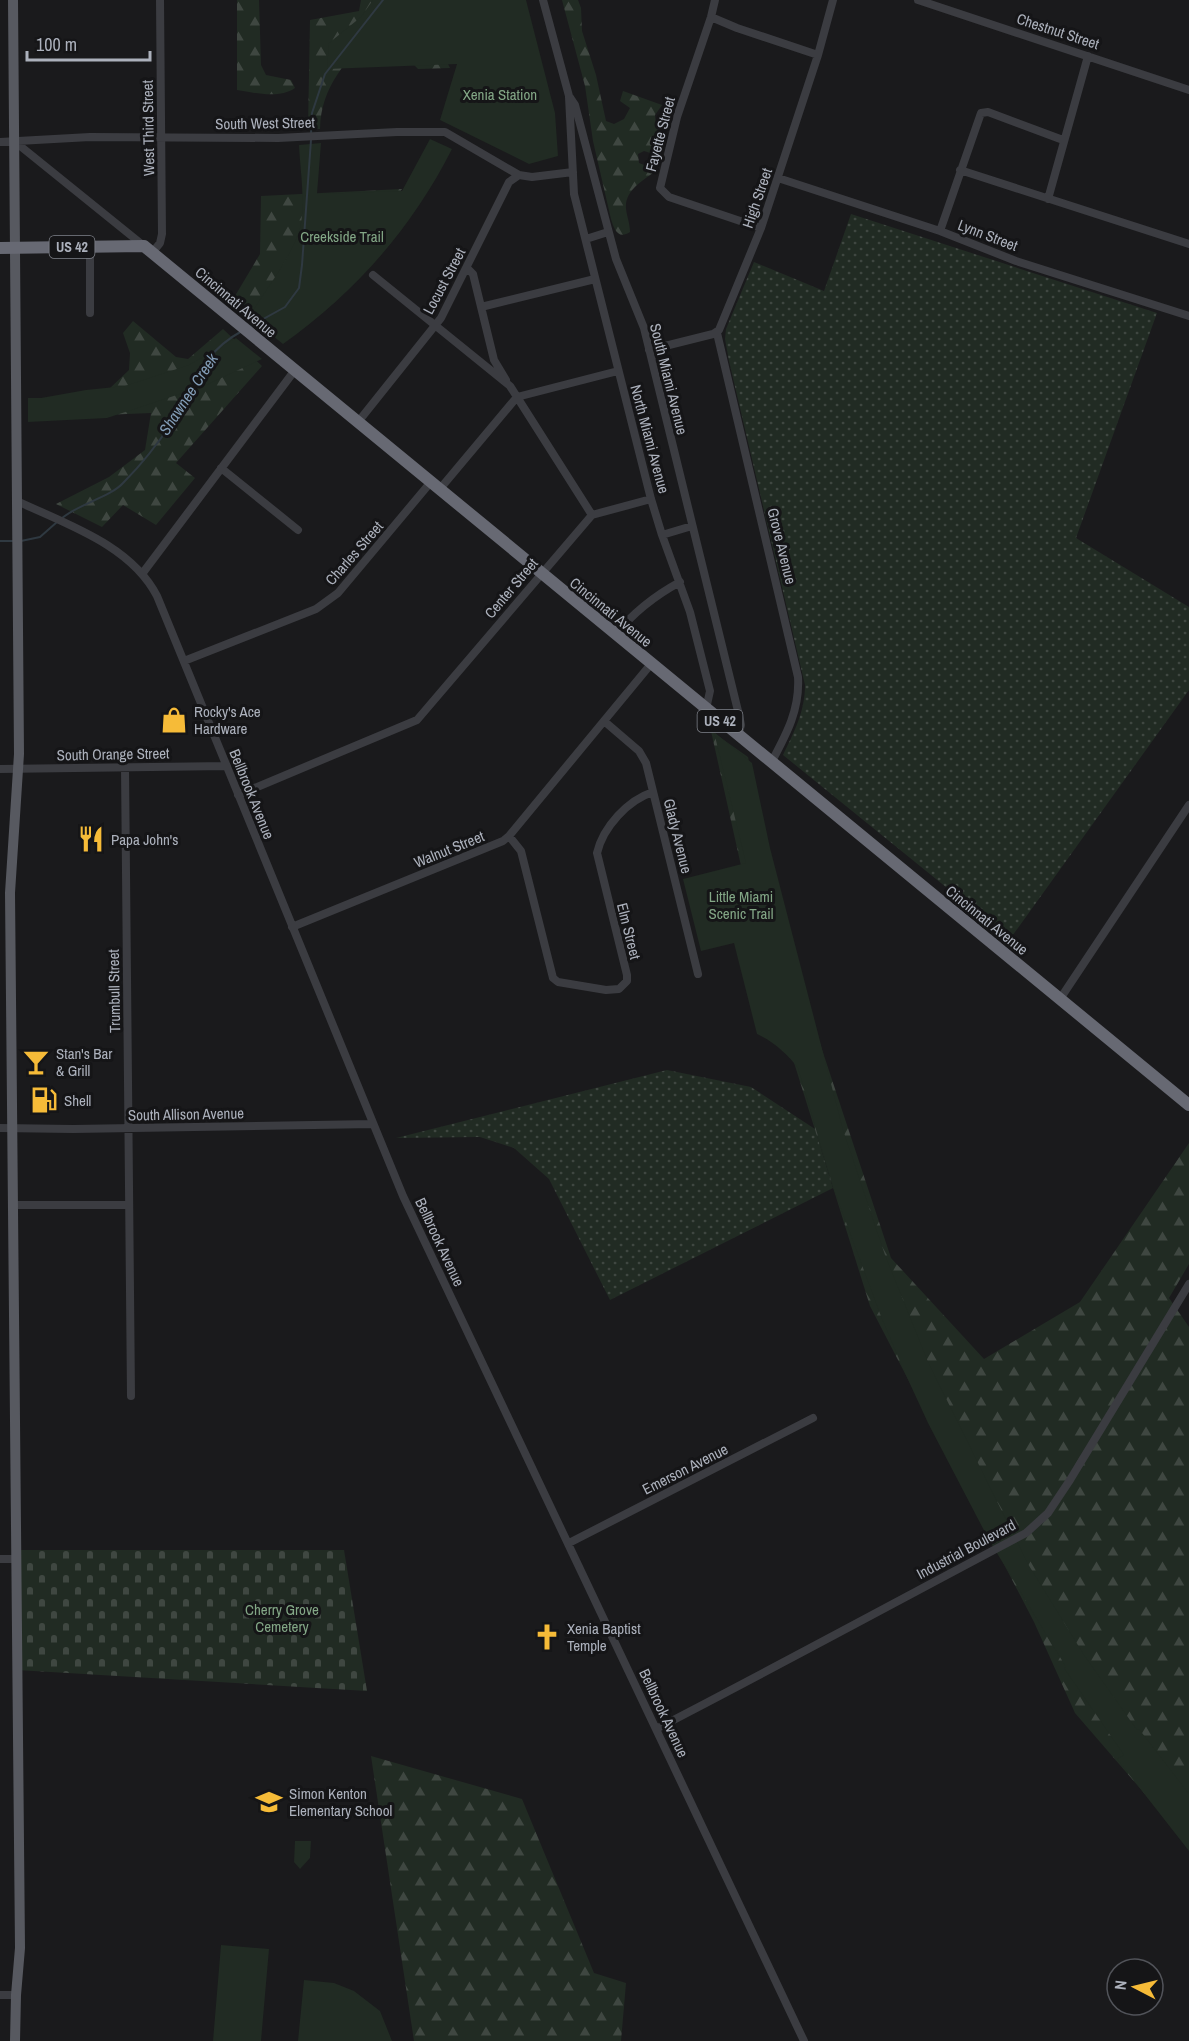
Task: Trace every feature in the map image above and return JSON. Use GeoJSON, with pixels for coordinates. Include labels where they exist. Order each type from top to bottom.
{"type":"FeatureCollection","features":[{"type":"Feature","properties":{"kind":"highway","name":"US 42"},"geometry":{"type":"LineString","coordinates":[[0,248],[90,247],[148,250]]}},
{"type":"Feature","properties":{"kind":"highway","name":"Cincinnati Avenue"},"geometry":{"type":"LineString","coordinates":[[148,250],[1189,1105]]}},
{"type":"Feature","properties":{"kind":"main road"},"geometry":{"type":"LineString","coordinates":[[13,0],[18,769],[6,992],[14,1205],[20,1948],[15,2041]]}},
{"type":"Feature","properties":{"kind":"street","name":"West Third Street"},"geometry":{"type":"LineString","coordinates":[[148,250],[160,243],[162,234],[160,0]]}},
{"type":"Feature","properties":{"kind":"street","name":"South Miami Avenue"},"geometry":{"type":"LineString","coordinates":[[543,0],[569,96],[575,105],[615,259],[644,328],[739,715],[741,725],[738,735]]}},
{"type":"Feature","properties":{"kind":"street","name":"Fayette Street"},"geometry":{"type":"LineString","coordinates":[[715,0],[677,117],[660,188],[669,197],[761,228]]}},
{"type":"Feature","properties":{"kind":"street","name":"High Street"},"geometry":{"type":"LineString","coordinates":[[717,333],[761,228],[818,55],[832,0]]}},
{"type":"Feature","properties":{"kind":"street","name":"Chestnut Street"},"geometry":{"type":"LineString","coordinates":[[918,0],[1189,90]]}},
{"type":"Feature","properties":{"kind":"street"},"geometry":{"type":"LineString","coordinates":[[711,17],[818,55]]}},
{"type":"Feature","properties":{"kind":"street"},"geometry":{"type":"LineString","coordinates":[[1048,199],[1088,56]]}},
{"type":"Feature","properties":{"kind":"street","name":"North Miami Avenue"},"geometry":{"type":"LineString","coordinates":[[569,96],[574,194],[651,499],[690,612],[710,691],[706,709]]}},
{"type":"Feature","properties":{"kind":"street"},"geometry":{"type":"LineString","coordinates":[[940,231],[980,115],[984,112],[1063,140]]}},
{"type":"Feature","properties":{"kind":"street","name":"South West Street"},"geometry":{"type":"LineString","coordinates":[[0,142],[90,137],[304,137],[445,132],[519,175]]}},
{"type":"Feature","properties":{"kind":"street","name":"Cincinnati Avenue"},"geometry":{"type":"LineString","coordinates":[[14,141],[148,250]]}},
{"type":"Feature","properties":{"kind":"street"},"geometry":{"type":"LineString","coordinates":[[960,170],[1189,244]]}},
{"type":"Feature","properties":{"kind":"street"},"geometry":{"type":"LineString","coordinates":[[519,175],[532,177],[573,172]]}},
{"type":"Feature","properties":{"kind":"street","name":"Locust Street"},"geometry":{"type":"LineString","coordinates":[[358,422],[436,325],[509,182],[519,175]]}},
{"type":"Feature","properties":{"kind":"street","name":"Lynn Street"},"geometry":{"type":"LineString","coordinates":[[778,178],[940,231],[1026,264],[1189,316]]}},
{"type":"Feature","properties":{"kind":"street"},"geometry":{"type":"LineString","coordinates":[[586,239],[608,232]]}},
{"type":"Feature","properties":{"kind":"street"},"geometry":{"type":"LineString","coordinates":[[90,247],[90,313]]}},
{"type":"Feature","properties":{"kind":"street"},"geometry":{"type":"LineString","coordinates":[[467,268],[473,274],[494,360],[591,515],[651,499]]}},
{"type":"Feature","properties":{"kind":"street"},"geometry":{"type":"LineString","coordinates":[[372,275],[510,386]]}},
{"type":"Feature","properties":{"kind":"street"},"geometry":{"type":"LineString","coordinates":[[481,307],[595,279]]}},
{"type":"Feature","properties":{"kind":"street"},"geometry":{"type":"LineString","coordinates":[[649,350],[717,333]]}},
{"type":"Feature","properties":{"kind":"street","name":"Grove Avenue"},"geometry":{"type":"LineString","coordinates":[[717,333],[798,678],[798,698],[794,716],[771,763]]}},
{"type":"Feature","properties":{"kind":"street"},"geometry":{"type":"LineString","coordinates":[[142,574],[295,370]]}},
{"type":"Feature","properties":{"kind":"street"},"geometry":{"type":"LineString","coordinates":[[517,397],[618,371]]}},
{"type":"Feature","properties":{"kind":"street","name":"Charles Street"},"geometry":{"type":"LineString","coordinates":[[184,662],[316,609],[328,602],[517,397]]}},
{"type":"Feature","properties":{"kind":"street"},"geometry":{"type":"LineString","coordinates":[[220,468],[298,530]]}},
{"type":"Feature","properties":{"kind":"street","name":"Bellbrook Avenue"},"geometry":{"type":"LineString","coordinates":[[17,501],[103,543],[142,574],[158,596],[407,1204],[804,2041]]}},
{"type":"Feature","properties":{"kind":"street","name":"Center Street"},"geometry":{"type":"LineString","coordinates":[[238,795],[417,720],[591,515]]}},
{"type":"Feature","properties":{"kind":"street"},"geometry":{"type":"LineString","coordinates":[[662,535],[692,526]]}},
{"type":"Feature","properties":{"kind":"street"},"geometry":{"type":"LineString","coordinates":[[615,635],[644,605],[680,582]]}},
{"type":"Feature","properties":{"kind":"street","name":"Walnut Street"},"geometry":{"type":"LineString","coordinates":[[292,927],[499,844],[510,836],[651,664]]}},
{"type":"Feature","properties":{"kind":"street","name":"Glady Avenue"},"geometry":{"type":"LineString","coordinates":[[604,721],[642,755],[698,974]]}},
{"type":"Feature","properties":{"kind":"street","name":"South Orange Street"},"geometry":{"type":"LineString","coordinates":[[0,769],[226,766]]}},
{"type":"Feature","properties":{"kind":"street","name":"Trumbull Street"},"geometry":{"type":"LineString","coordinates":[[125,767],[130,1396]]}},
{"type":"Feature","properties":{"kind":"street","name":"Elm Street"},"geometry":{"type":"LineString","coordinates":[[510,836],[521,851],[553,978],[558,982],[597,989],[620,989],[627,981],[627,975],[597,853],[603,837],[621,813],[638,798],[653,792]]}},
{"type":"Feature","properties":{"kind":"street"},"geometry":{"type":"LineString","coordinates":[[1060,999],[1189,805]]}},
{"type":"Feature","properties":{"kind":"street","name":"South Allison Avenue"},"geometry":{"type":"LineString","coordinates":[[0,1128],[373,1124]]}},
{"type":"Feature","properties":{"kind":"street"},"geometry":{"type":"LineString","coordinates":[[14,1205],[129,1205]]}},
{"type":"Feature","properties":{"kind":"street","name":"Industrial Boulevard"},"geometry":{"type":"LineString","coordinates":[[656,1729],[730,1692],[814,1644],[1026,1533],[1048,1513],[1189,1284]]}},
{"type":"Feature","properties":{"kind":"street","name":"Emerson Avenue"},"geometry":{"type":"LineString","coordinates":[[568,1543],[813,1418]]}},
{"type":"Feature","properties":{"kind":"street"},"geometry":{"type":"LineString","coordinates":[[0,1559],[17,1559]]}},
{"type":"Feature","properties":{"kind":"street"},"geometry":{"type":"LineString","coordinates":[[0,1995],[16,1995]]}},
{"type":"Feature","properties":{"kind":"green space"},"geometry":{"type":"Polygon","coordinates":[[[237,0],[259,0],[261,65],[266,75],[291,80],[295,88],[275,94],[237,90],[237,0]]]}},
{"type":"Feature","properties":{"kind":"green space"},"geometry":{"type":"Polygon","coordinates":[[[361,0],[452,0],[434,36],[450,68],[418,69],[388,38],[373,30],[345,64],[330,87],[321,113],[320,129],[308,129],[310,20],[359,11],[361,0]]]}},
{"type":"Feature","properties":{"kind":"green space","name":"Xenia Station"},"geometry":{"type":"Polygon","coordinates":[[[373,0],[526,0],[555,113],[558,156],[529,164],[440,120],[457,64],[327,69],[329,43],[361,17],[373,0]]]}},
{"type":"Feature","properties":{"kind":"green space"},"geometry":{"type":"Polygon","coordinates":[[[562,0],[578,0],[581,8],[582,31],[596,75],[606,121],[614,124],[624,119],[630,108],[620,101],[623,91],[662,105],[655,115],[656,127],[665,130],[660,156],[644,151],[638,154],[639,163],[657,170],[636,186],[628,196],[626,209],[630,232],[626,234],[622,235],[617,232],[611,219],[593,141],[585,86],[562,0]]]}},
{"type":"Feature","properties":{"kind":"green space","name":"Creekside Trail"},"geometry":{"type":"Polygon","coordinates":[[[430,139],[452,149],[419,206],[380,257],[358,281],[283,344],[249,317],[285,261],[300,228],[303,198],[299,145],[321,143],[317,194],[402,191],[430,139]]]}},
{"type":"Feature","properties":{"kind":"green space"},"geometry":{"type":"Polygon","coordinates":[[[402,189],[357,256],[268,330],[235,296],[260,254],[261,196],[402,189]]]}},
{"type":"Feature","properties":{"kind":"green space"},"geometry":{"type":"Polygon","coordinates":[[[851,214],[1157,313],[1076,538],[1189,607],[1189,690],[1010,939],[783,755],[801,713],[805,685],[729,361],[725,339],[726,329],[754,262],[824,291],[851,214]]]}},
{"type":"Feature","properties":{"kind":"green space"},"geometry":{"type":"Polygon","coordinates":[[[133,321],[176,357],[188,359],[223,329],[262,366],[176,463],[195,478],[156,525],[123,505],[102,527],[56,504],[109,477],[145,450],[151,413],[30,418],[108,390],[129,370],[130,353],[123,333],[133,321]]]}},
{"type":"Feature","properties":{"kind":"green space"},"geometry":{"type":"Polygon","coordinates":[[[236,338],[262,359],[204,386],[107,418],[28,422],[28,398],[125,386],[189,365],[236,338]]]}},
{"type":"Feature","properties":{"kind":"green space"},"geometry":{"type":"Polygon","coordinates":[[[711,731],[748,757],[792,959],[891,1258],[984,1359],[1080,1302],[1189,1143],[1189,1264],[1169,1298],[1189,1327],[1189,1845],[1075,1713],[1034,1622],[870,1306],[762,960],[711,731]]]}},
{"type":"Feature","properties":{"kind":"green space","name":"Little Miami Scenic Trail"},"geometry":{"type":"Polygon","coordinates":[[[714,732],[752,763],[770,848],[843,1130],[885,1255],[928,1362],[1028,1564],[1084,1655],[1137,1730],[1139,1729],[1189,1794],[1189,1851],[1117,1759],[1124,1755],[1064,1668],[1066,1667],[989,1540],[928,1423],[882,1319],[833,1187],[798,1068],[780,1049],[757,1034],[734,943],[701,951],[683,879],[746,863],[714,732]]]}},
{"type":"Feature","properties":{"kind":"green space"},"geometry":{"type":"Polygon","coordinates":[[[667,1070],[751,1087],[815,1129],[833,1188],[610,1300],[549,1179],[514,1148],[480,1137],[396,1138],[667,1070]]]}},
{"type":"Feature","properties":{"kind":"green space","name":"Cherry Grove Cemetery"},"geometry":{"type":"Polygon","coordinates":[[[17,1550],[344,1550],[367,1691],[17,1670],[17,1550]]]}},
{"type":"Feature","properties":{"kind":"green space"},"geometry":{"type":"Polygon","coordinates":[[[371,1756],[522,1799],[594,1973],[626,1983],[621,2041],[414,2041],[371,1756]]]}},
{"type":"Feature","properties":{"kind":"green space"},"geometry":{"type":"Polygon","coordinates":[[[295,1841],[311,1841],[310,1858],[300,1869],[294,1862],[295,1841]]]}},
{"type":"Feature","properties":{"kind":"green space"},"geometry":{"type":"Polygon","coordinates":[[[221,1945],[269,1949],[261,2041],[213,2041],[221,1945]]]}},
{"type":"Feature","properties":{"kind":"green space"},"geometry":{"type":"Polygon","coordinates":[[[304,1980],[334,1983],[354,1991],[380,2011],[392,2041],[298,2041],[304,1980]]]}},
{"type":"Feature","properties":{"kind":"waterway","name":"Shawnee Creek"},"geometry":{"type":"LineString","coordinates":[[311,134],[312,113],[325,74],[383,0]]}},
{"type":"Feature","properties":{"kind":"waterway","name":"Shawnee Creek"},"geometry":{"type":"LineString","coordinates":[[249,327],[285,307],[299,288],[311,140]]}},
{"type":"Feature","properties":{"kind":"waterway","name":"Shawnee Creek"},"geometry":{"type":"LineString","coordinates":[[61,519],[68,513],[118,488],[131,475],[173,421],[208,360],[228,340],[242,331]]}},
{"type":"Feature","properties":{"kind":"waterway","name":"Shawnee Creek"},"geometry":{"type":"LineString","coordinates":[[21,541],[40,537],[57,522]]}},
{"type":"Feature","properties":{"kind":"waterway","name":"Shawnee Creek"},"geometry":{"type":"LineString","coordinates":[[0,541],[15,541]]}},
{"type":"Feature","properties":{"kind":"place","name":"Rocky's Ace Hardware"},"geometry":{"type":"Point","coordinates":[174,720]}},
{"type":"Feature","properties":{"kind":"place","name":"Papa John's"},"geometry":{"type":"Point","coordinates":[91,839]}},
{"type":"Feature","properties":{"kind":"place","name":"Stan's Bar & Grill"},"geometry":{"type":"Point","coordinates":[36,1062]}},
{"type":"Feature","properties":{"kind":"place","name":"Shell"},"geometry":{"type":"Point","coordinates":[44,1100]}},
{"type":"Feature","properties":{"kind":"place","name":"Xenia Baptist Temple"},"geometry":{"type":"Point","coordinates":[547,1637]}},
{"type":"Feature","properties":{"kind":"place","name":"Simon Kenton Elementary School"},"geometry":{"type":"Point","coordinates":[269,1802]}}]}
